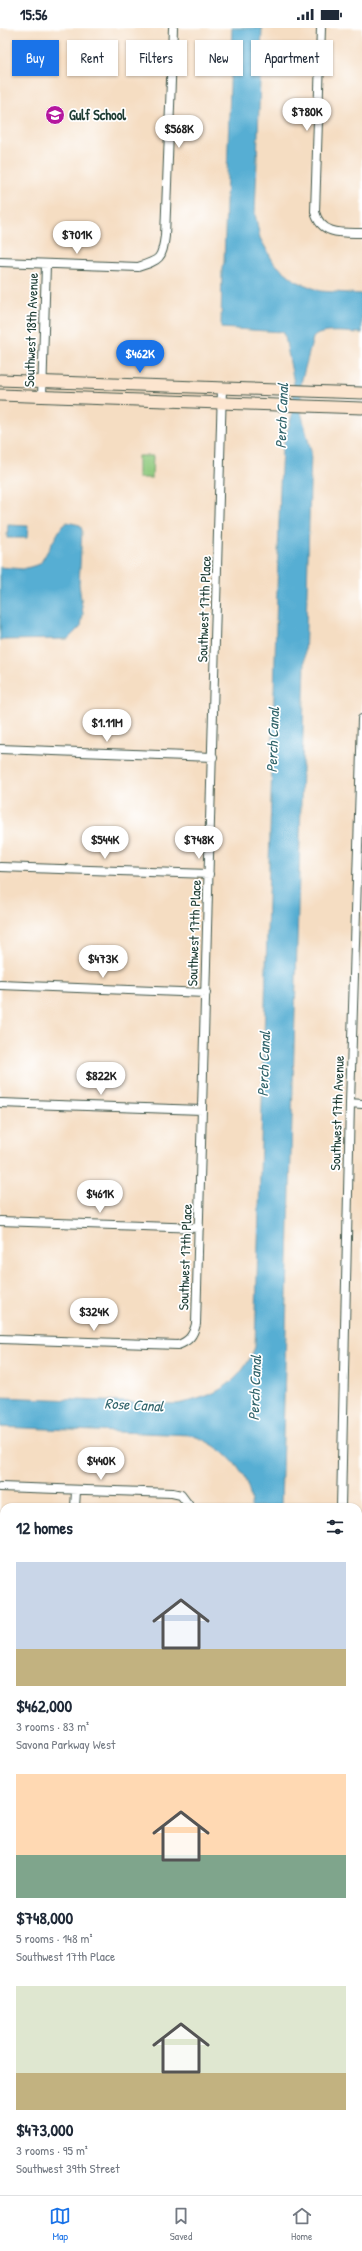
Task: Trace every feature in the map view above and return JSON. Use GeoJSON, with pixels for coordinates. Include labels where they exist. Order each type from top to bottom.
{"type":"FeatureCollection","features":[{"type":"Feature","properties":{"kind":"street"},"geometry":{"type":"LineString","coordinates":[[0,262],[138,267],[156,262],[163,252],[165,236],[173,28]]}},
{"type":"Feature","properties":{"kind":"street"},"geometry":{"type":"LineString","coordinates":[[321,28],[315,212],[317,221],[323,228],[334,232],[362,234]]}},
{"type":"Feature","properties":{"kind":"street","name":"Southwest 18th Avenue"},"geometry":{"type":"LineString","coordinates":[[42,396],[46,264]]}},
{"type":"Feature","properties":{"kind":"street"},"geometry":{"type":"LineString","coordinates":[[0,380],[362,393]]}},
{"type":"Feature","properties":{"kind":"street","name":"Southwest 17th Place"},"geometry":{"type":"LineString","coordinates":[[0,1339],[178,1345],[187,1342],[193,1335],[196,1324],[213,757],[222,388]]}},
{"type":"Feature","properties":{"kind":"street"},"geometry":{"type":"LineString","coordinates":[[0,395],[362,408]]}},
{"type":"Feature","properties":{"kind":"street","name":"Southwest 17th Avenue"},"geometry":{"type":"LineString","coordinates":[[341,1503],[350,1103],[362,719]]}},
{"type":"Feature","properties":{"kind":"street"},"geometry":{"type":"LineString","coordinates":[[0,749],[213,757]]}},
{"type":"Feature","properties":{"kind":"street"},"geometry":{"type":"LineString","coordinates":[[0,867],[209,874]]}},
{"type":"Feature","properties":{"kind":"street"},"geometry":{"type":"LineString","coordinates":[[0,985],[206,993]]}},
{"type":"Feature","properties":{"kind":"street"},"geometry":{"type":"LineString","coordinates":[[0,1103],[202,1110]]}},
{"type":"Feature","properties":{"kind":"street"},"geometry":{"type":"LineString","coordinates":[[350,1103],[362,1104]]}},
{"type":"Feature","properties":{"kind":"street"},"geometry":{"type":"LineString","coordinates":[[0,1221],[199,1228]]}},
{"type":"Feature","properties":{"kind":"street"},"geometry":{"type":"LineString","coordinates":[[0,1487],[172,1493],[181,1495],[188,1503]]}},
{"type":"Feature","properties":{"kind":"street"},"geometry":{"type":"LineString","coordinates":[[75,1503],[76,1490]]}},
{"type":"Feature","properties":{"kind":"green space"},"geometry":{"type":"Polygon","coordinates":[[[138,456],[153,456],[152,478],[138,478],[138,456]]]}},
{"type":"Feature","properties":{"kind":"water"},"geometry":{"type":"Polygon","coordinates":[[[232,28],[262,28],[262,40],[251,40],[251,76],[260,76],[255,214],[260,238],[274,263],[296,281],[320,291],[362,294],[362,333],[328,332],[317,335],[313,338],[301,383],[301,412],[311,451],[281,1503],[251,1503],[250,1494],[246,1483],[241,1472],[233,1462],[214,1446],[191,1435],[0,1427],[0,1397],[177,1404],[191,1401],[215,1392],[234,1379],[242,1370],[255,1347],[280,487],[282,449],[293,412],[294,383],[285,337],[282,332],[221,328],[222,267],[224,263],[230,76],[243,76],[243,40],[232,40],[232,28]]]}},
{"type":"Feature","properties":{"kind":"water"},"geometry":{"type":"Polygon","coordinates":[[[67,522],[80,525],[82,530],[79,584],[83,614],[81,626],[68,639],[0,640],[0,567],[23,569],[40,564],[62,526],[67,522]]]}},
{"type":"Feature","properties":{"kind":"water"},"geometry":{"type":"Polygon","coordinates":[[[8,525],[28,526],[27,538],[7,538],[8,525]]]}},
{"type":"Feature","properties":{"kind":"place","name":"Gulf School"},"geometry":{"type":"Point","coordinates":[55,115]}},
{"type":"Feature","properties":{"kind":"water label","name":"Perch Canal"},"geometry":{"type":"Point","coordinates":[282,416]}},
{"type":"Feature","properties":{"kind":"water label","name":"Perch Canal"},"geometry":{"type":"Point","coordinates":[273,740]}},
{"type":"Feature","properties":{"kind":"water label","name":"Perch Canal"},"geometry":{"type":"Point","coordinates":[264,1064]}},
{"type":"Feature","properties":{"kind":"water label","name":"Perch Canal"},"geometry":{"type":"Point","coordinates":[255,1388]}},
{"type":"Feature","properties":{"kind":"water label","name":"Rose Canal"},"geometry":{"type":"Point","coordinates":[134,1405]}}]}
